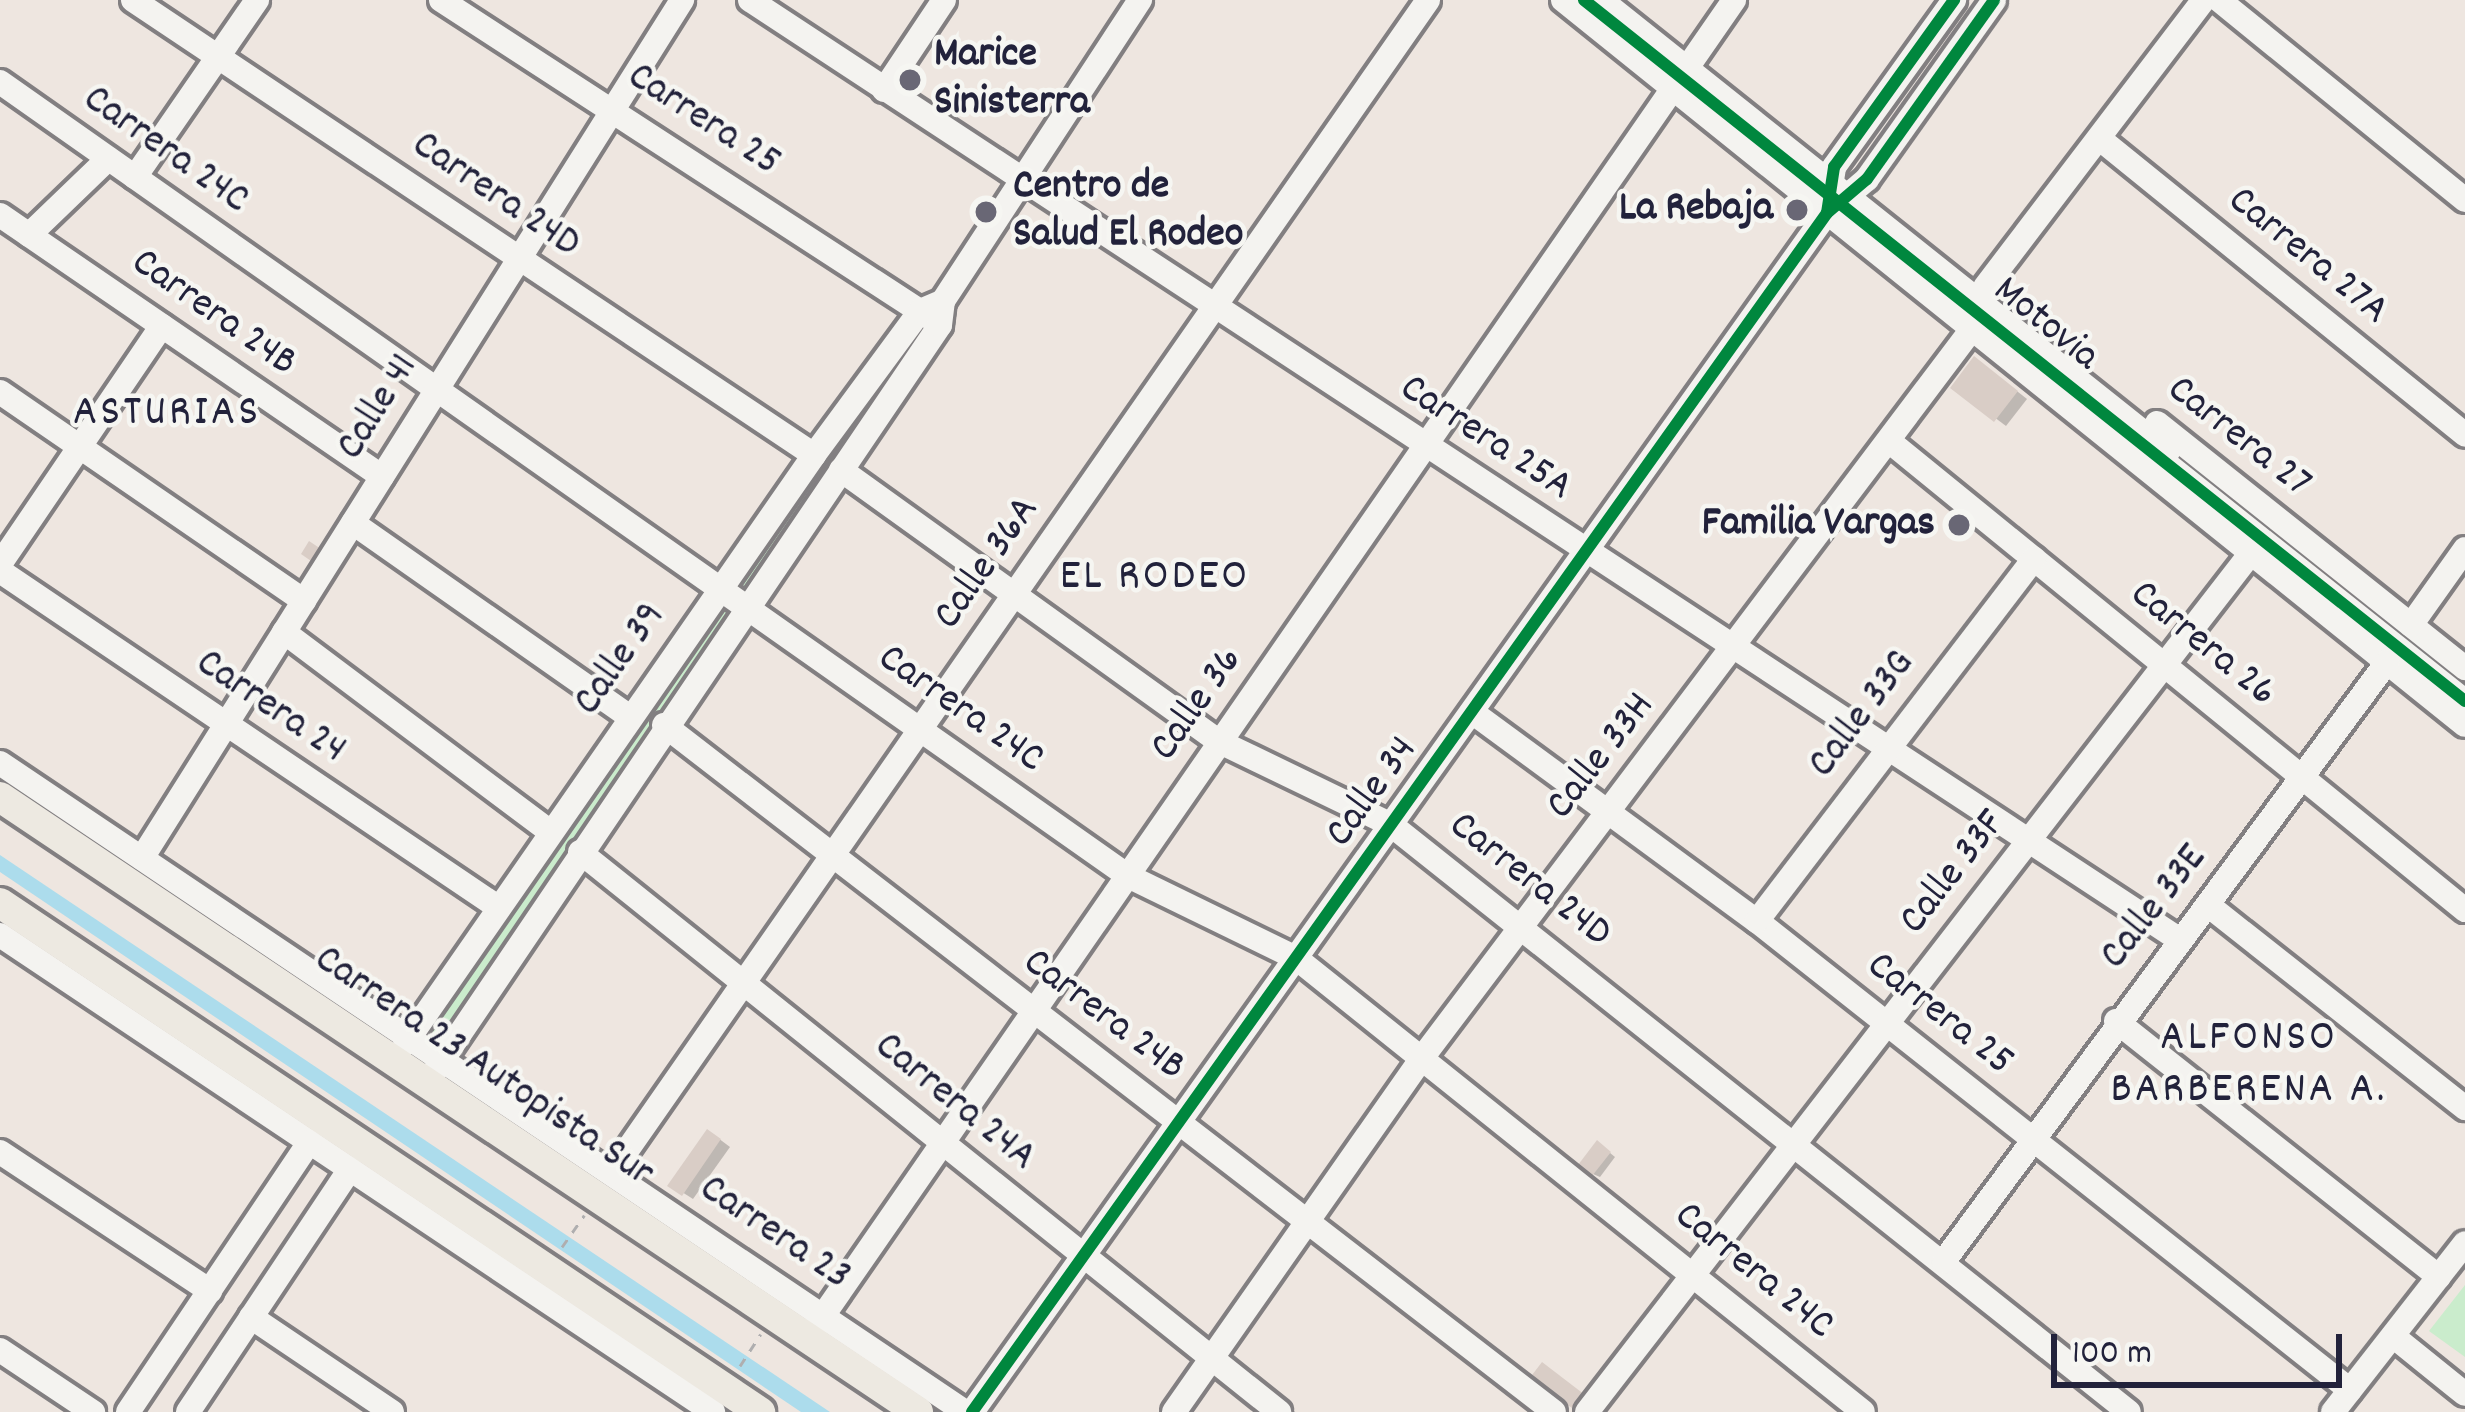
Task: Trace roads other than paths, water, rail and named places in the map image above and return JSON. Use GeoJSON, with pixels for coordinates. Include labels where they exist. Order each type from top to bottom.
{"type":"FeatureCollection","features":[{"type":"Feature","properties":{"kind":"main road","name":"Carrera 23 Autopista Sur"},"geometry":{"type":"LineString","coordinates":[[0,797],[403,1047],[816,1326],[918,1412]]}},
{"type":"Feature","properties":{"kind":"main road"},"geometry":{"type":"LineString","coordinates":[[0,903],[760,1412]]}},
{"type":"Feature","properties":{"kind":"street","name":"Carrera 24D"},"geometry":{"type":"LineString","coordinates":[[133,0],[814,454]]}},
{"type":"Feature","properties":{"kind":"street"},"geometry":{"type":"LineString","coordinates":[[135,177],[257,0]]}},
{"type":"Feature","properties":{"kind":"street","name":"Carrera 25"},"geometry":{"type":"LineString","coordinates":[[441,0],[935,312]]}},
{"type":"Feature","properties":{"kind":"street","name":"Calle 41"},"geometry":{"type":"LineString","coordinates":[[142,858],[682,0]]}},
{"type":"Feature","properties":{"kind":"street"},"geometry":{"type":"LineString","coordinates":[[884,90],[944,0]]}},
{"type":"Feature","properties":{"kind":"street","name":"Calle 39"},"geometry":{"type":"LineString","coordinates":[[435,1069],[664,724],[842,470],[935,312],[1140,0]]}},
{"type":"Feature","properties":{"kind":"street","name":"Calle 36A"},"geometry":{"type":"LineString","coordinates":[[612,1172],[1428,0]]}},
{"type":"Feature","properties":{"kind":"street","name":"Carrera 27"},"geometry":{"type":"LineString","coordinates":[[1563,0],[1684,72],[1839,192],[1985,287],[2465,668]]}},
{"type":"Feature","properties":{"kind":"street"},"geometry":{"type":"LineString","coordinates":[[1584,0],[1684,72]]}},
{"type":"Feature","properties":{"kind":"street"},"geometry":{"type":"LineString","coordinates":[[1601,0],[1684,72]]}},
{"type":"Feature","properties":{"kind":"street","name":"Carrera 27"},"geometry":{"type":"LineString","coordinates":[[1624,0],[1684,72],[1839,192],[1972,329],[2465,725]]}},
{"type":"Feature","properties":{"kind":"street","name":"Calle 36"},"geometry":{"type":"LineString","coordinates":[[816,1326],[1734,0]]}},
{"type":"Feature","properties":{"kind":"street","name":"Calle 34"},"geometry":{"type":"LineString","coordinates":[[1839,192],[1954,0]]}},
{"type":"Feature","properties":{"kind":"street","name":"Calle 34"},"geometry":{"type":"LineString","coordinates":[[969,1412],[1839,192],[1994,0]]}},
{"type":"Feature","properties":{"kind":"street"},"geometry":{"type":"LineString","coordinates":[[1985,287],[2204,0]]}},
{"type":"Feature","properties":{"kind":"street"},"geometry":{"type":"LineString","coordinates":[[2219,0],[2465,200]]}},
{"type":"Feature","properties":{"kind":"street","name":"Carrera 25A"},"geometry":{"type":"LineString","coordinates":[[762,3],[1021,182],[2180,940]]}},
{"type":"Feature","properties":{"kind":"street","name":"Carrera 24C"},"geometry":{"type":"LineString","coordinates":[[0,82],[1128,876],[1296,958],[1425,1054],[1857,1410]]}},
{"type":"Feature","properties":{"kind":"street","name":"Carrera 27A"},"geometry":{"type":"LineString","coordinates":[[2099,139],[2465,435]]}},
{"type":"Feature","properties":{"kind":"street"},"geometry":{"type":"LineString","coordinates":[[29,235],[109,159]]}},
{"type":"Feature","properties":{"kind":"street","name":"Motovia"},"geometry":{"type":"LineString","coordinates":[[1839,192],[2465,689]]}},
{"type":"Feature","properties":{"kind":"street","name":"Motovia"},"geometry":{"type":"LineString","coordinates":[[1839,192],[2465,701]]}},
{"type":"Feature","properties":{"kind":"street","name":"Carrera 24B"},"geometry":{"type":"LineString","coordinates":[[0,215],[382,477]]}},
{"type":"Feature","properties":{"kind":"street","name":"Calle 39"},"geometry":{"type":"LineString","coordinates":[[403,1047],[814,454],[935,312]]}},
{"type":"Feature","properties":{"kind":"street"},"geometry":{"type":"LineString","coordinates":[[0,567],[162,326]]}},
{"type":"Feature","properties":{"kind":"street","name":"Calle 33H"},"geometry":{"type":"LineString","coordinates":[[1174,1412],[1425,1054],[1608,809],[1736,649],[1972,329]]}},
{"type":"Feature","properties":{"kind":"street"},"geometry":{"type":"LineString","coordinates":[[0,392],[304,601]]}},
{"type":"Feature","properties":{"kind":"street","name":"Carrera 26"},"geometry":{"type":"LineString","coordinates":[[1889,441],[2465,910]]}},
{"type":"Feature","properties":{"kind":"street","name":"Carrera 24D"},"geometry":{"type":"LineString","coordinates":[[842,470],[1220,742],[1390,824],[1525,926],[2129,1412]]}},
{"type":"Feature","properties":{"kind":"street"},"geometry":{"type":"LineString","coordinates":[[353,523],[629,716]]}},
{"type":"Feature","properties":{"kind":"street"},"geometry":{"type":"LineString","coordinates":[[2411,625],[2465,549]]}},
{"type":"Feature","properties":{"kind":"street","name":"Calle 33F"},"geometry":{"type":"LineString","coordinates":[[1586,1412],[2251,553]]}},
{"type":"Feature","properties":{"kind":"street","name":"Calle 33G"},"geometry":{"type":"LineString","coordinates":[[1757,921],[2034,559]]}},
{"type":"Feature","properties":{"kind":"street","name":"Carrera 24"},"geometry":{"type":"LineString","coordinates":[[0,567],[499,908]]}},
{"type":"Feature","properties":{"kind":"street"},"geometry":{"type":"LineString","coordinates":[[284,632],[550,832]]}},
{"type":"Feature","properties":{"kind":"street","name":"Calle 33E"},"geometry":{"type":"LineString","coordinates":[[1944,1262],[2116,1022],[2387,662]]}},
{"type":"Feature","properties":{"kind":"street","name":"Carrera 25"},"geometry":{"type":"LineString","coordinates":[[1472,712],[1757,921],[2350,1390]]}},
{"type":"Feature","properties":{"kind":"street","name":"Carrera 24B"},"geometry":{"type":"LineString","coordinates":[[664,724],[1033,1013],[1310,1218],[1554,1412]]}},
{"type":"Feature","properties":{"kind":"street"},"geometry":{"type":"LineString","coordinates":[[0,763],[142,858],[403,1047]]}},
{"type":"Feature","properties":{"kind":"street","name":"Carrera 24A"},"geometry":{"type":"LineString","coordinates":[[580,851],[1082,1259],[1280,1412]]}},
{"type":"Feature","properties":{"kind":"street"},"geometry":{"type":"LineString","coordinates":[[2208,904],[2465,1108]]}},
{"type":"Feature","properties":{"kind":"street"},"geometry":{"type":"LineString","coordinates":[[0,935],[713,1412]]}},
{"type":"Feature","properties":{"kind":"street"},"geometry":{"type":"LineString","coordinates":[[2116,1022],[2440,1277]]}},
{"type":"Feature","properties":{"kind":"street","name":"Carrera 23"},"geometry":{"type":"LineString","coordinates":[[435,1069],[612,1172],[816,1326],[969,1412]]}},
{"type":"Feature","properties":{"kind":"street"},"geometry":{"type":"LineString","coordinates":[[128,1412],[310,1141]]}},
{"type":"Feature","properties":{"kind":"street"},"geometry":{"type":"LineString","coordinates":[[0,1152],[209,1291]]}},
{"type":"Feature","properties":{"kind":"street"},"geometry":{"type":"LineString","coordinates":[[188,1412],[351,1168]]}},
{"type":"Feature","properties":{"kind":"street"},"geometry":{"type":"LineString","coordinates":[[2333,1412],[2465,1243]]}},
{"type":"Feature","properties":{"kind":"street"},"geometry":{"type":"LineString","coordinates":[[251,1317],[392,1412]]}},
{"type":"Feature","properties":{"kind":"street"},"geometry":{"type":"LineString","coordinates":[[2392,1336],[2465,1394]]}},
{"type":"Feature","properties":{"kind":"street"},"geometry":{"type":"LineString","coordinates":[[0,1350],[93,1412]]}},
{"type":"Feature","properties":{"kind":"water"},"geometry":{"type":"Polygon","coordinates":[[[0,855],[830,1412],[801,1412],[0,872],[0,855]]]}},
{"type":"Feature","properties":{"kind":"place","name":"Marice Sinisterra"},"geometry":{"type":"Point","coordinates":[910,80]}},
{"type":"Feature","properties":{"kind":"place","name":"La Rebaja"},"geometry":{"type":"Point","coordinates":[1797,210]}},
{"type":"Feature","properties":{"kind":"place","name":"Centro de Salud El Rodeo"},"geometry":{"type":"Point","coordinates":[986,212]}},
{"type":"Feature","properties":{"kind":"place","name":"Familia Vargas"},"geometry":{"type":"Point","coordinates":[1959,525]}},
{"type":"Feature","properties":{"kind":"district","name":"ASTURIAS"},"geometry":{"type":"Point","coordinates":[167,415]}},
{"type":"Feature","properties":{"kind":"district","name":"EL RODEO"},"geometry":{"type":"Point","coordinates":[1155,579]}},
{"type":"Feature","properties":{"kind":"district","name":"ALFONSO BARBERENA A."},"geometry":{"type":"Point","coordinates":[2249,1066]}}]}
